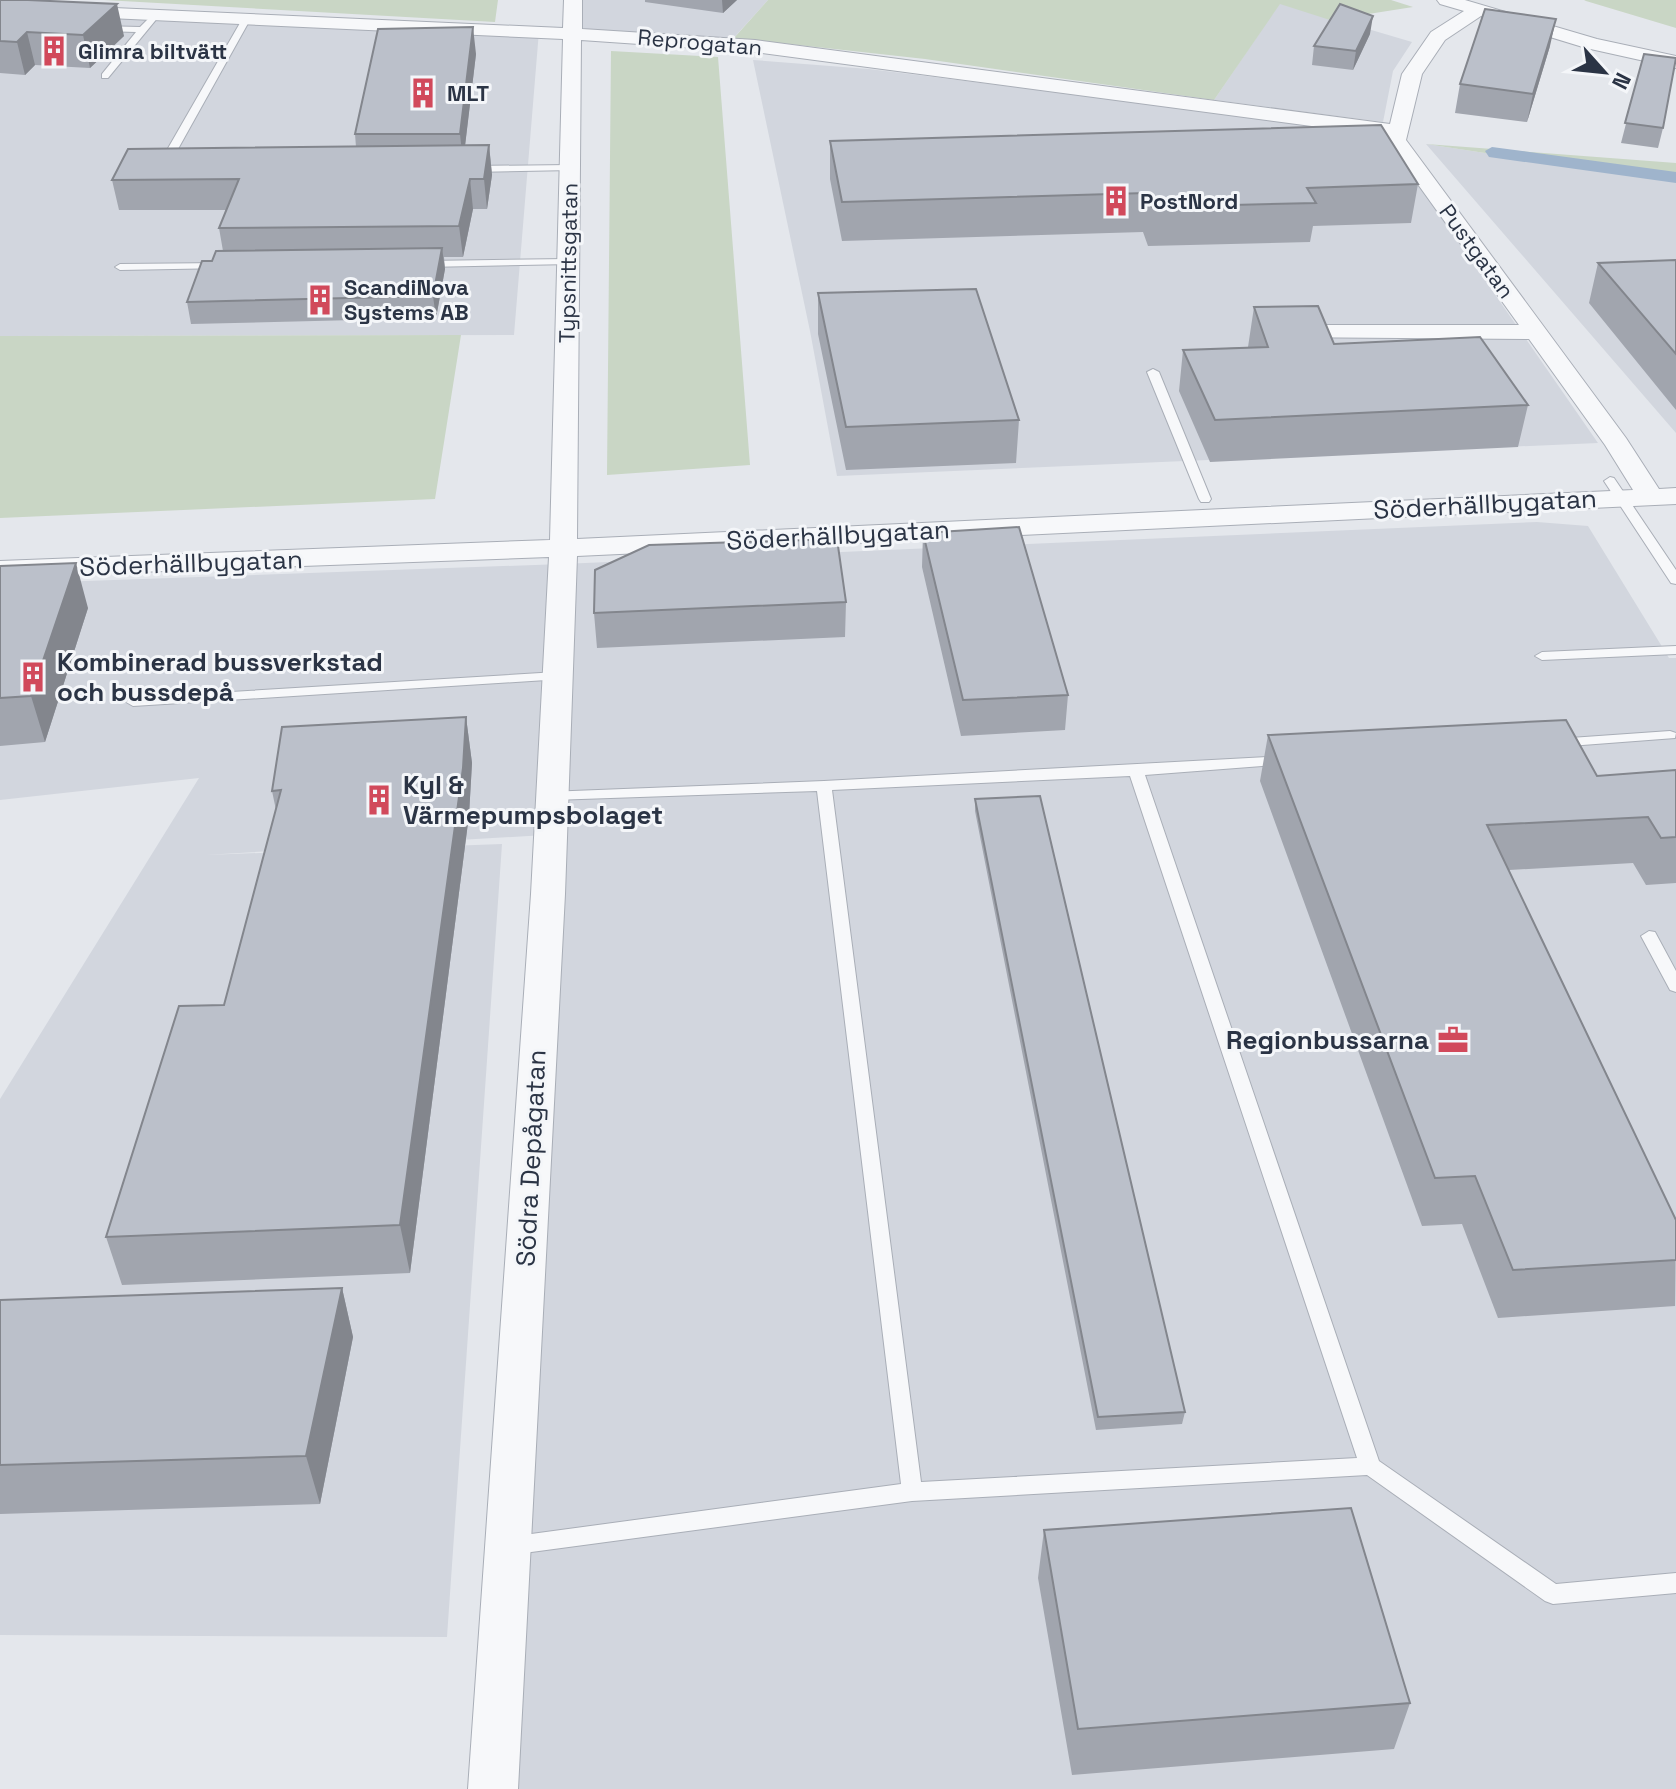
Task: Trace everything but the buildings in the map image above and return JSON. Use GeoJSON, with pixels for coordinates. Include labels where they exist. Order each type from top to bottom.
{"type":"FeatureCollection","features":[{"type":"Feature","properties":{"kind":"street","name":"Typsnittsgatan"},"geometry":{"type":"LineString","coordinates":[[563,537],[573,0]]}},
{"type":"Feature","properties":{"kind":"street"},"geometry":{"type":"LineString","coordinates":[[1446,0],[1593,44],[1676,62]]}},
{"type":"Feature","properties":{"kind":"street","name":"Reprogatan"},"geometry":{"type":"LineString","coordinates":[[0,8],[573,32],[755,46],[1396,131]]}},
{"type":"Feature","properties":{"kind":"street"},"geometry":{"type":"LineString","coordinates":[[1396,131],[1412,74],[1438,36],[1479,10]]}},
{"type":"Feature","properties":{"kind":"street","name":"Pustgatan"},"geometry":{"type":"LineString","coordinates":[[1396,131],[1396,140],[1535,332],[1640,490]]}},
{"type":"Feature","properties":{"kind":"street"},"geometry":{"type":"LineString","coordinates":[[1260,331],[1535,332]]}},
{"type":"Feature","properties":{"kind":"street","name":"Söderhällbygatan"},"geometry":{"type":"LineString","coordinates":[[0,547],[563,537],[1640,490],[1676,478]]}},
{"type":"Feature","properties":{"kind":"street","name":"Söderhällbygatan"},"geometry":{"type":"LineString","coordinates":[[0,569],[1205,499],[1640,490]]}},
{"type":"Feature","properties":{"kind":"street","name":"Södra Depågatan"},"geometry":{"type":"LineString","coordinates":[[493,1789],[552,795],[563,537]]}},
{"type":"Feature","properties":{"kind":"lane"},"geometry":{"type":"LineString","coordinates":[[105,76],[156,14]]}},
{"type":"Feature","properties":{"kind":"lane"},"geometry":{"type":"LineString","coordinates":[[198,158],[172,150],[247,18]]}},
{"type":"Feature","properties":{"kind":"lane"},"geometry":{"type":"LineString","coordinates":[[95,28],[142,30]]}},
{"type":"Feature","properties":{"kind":"lane"},"geometry":{"type":"LineString","coordinates":[[466,169],[570,168]]}},
{"type":"Feature","properties":{"kind":"lane"},"geometry":{"type":"LineString","coordinates":[[408,264],[568,262]]}},
{"type":"Feature","properties":{"kind":"lane"},"geometry":{"type":"LineString","coordinates":[[120,267],[232,266]]}},
{"type":"Feature","properties":{"kind":"lane"},"geometry":{"type":"LineString","coordinates":[[1153,372],[1205,499]]}},
{"type":"Feature","properties":{"kind":"lane"},"geometry":{"type":"LineString","coordinates":[[1640,490],[1676,580]]}},
{"type":"Feature","properties":{"kind":"lane"},"geometry":{"type":"LineString","coordinates":[[1542,656],[1676,650]]}},
{"type":"Feature","properties":{"kind":"lane"},"geometry":{"type":"LineString","coordinates":[[133,702],[557,676]]}},
{"type":"Feature","properties":{"kind":"lane"},"geometry":{"type":"LineString","coordinates":[[1547,744],[1674,738]]}},
{"type":"Feature","properties":{"kind":"lane"},"geometry":{"type":"LineString","coordinates":[[552,795],[824,786],[1294,761]]}},
{"type":"Feature","properties":{"kind":"lane"},"geometry":{"type":"LineString","coordinates":[[1136,771],[1370,1466],[1553,1594],[1676,1583]]}},
{"type":"Feature","properties":{"kind":"lane"},"geometry":{"type":"LineString","coordinates":[[824,786],[912,1492]]}},
{"type":"Feature","properties":{"kind":"lane"},"geometry":{"type":"LineString","coordinates":[[1649,936],[1676,986]]}},
{"type":"Feature","properties":{"kind":"lane"},"geometry":{"type":"LineString","coordinates":[[508,1547],[912,1492],[1370,1466]]}},
{"type":"Feature","properties":{"kind":"shaded area"},"geometry":{"type":"Polygon","coordinates":[[[574,0],[768,0],[729,43],[573,32],[574,0]]]}},
{"type":"Feature","properties":{"kind":"shaded area"},"geometry":{"type":"Polygon","coordinates":[[[1280,3],[1412,42],[1393,71],[1383,122],[1214,100],[1280,3]]]}},
{"type":"Feature","properties":{"kind":"shaded area"},"geometry":{"type":"Polygon","coordinates":[[[0,7],[539,31],[514,335],[0,336],[0,7]]]}},
{"type":"Feature","properties":{"kind":"shaded area"},"geometry":{"type":"Polygon","coordinates":[[[753,60],[869,69],[1383,133],[1598,443],[837,476],[753,60]]]}},
{"type":"Feature","properties":{"kind":"shaded area"},"geometry":{"type":"Polygon","coordinates":[[[1426,144],[1676,182],[1676,433],[1426,144]]]}},
{"type":"Feature","properties":{"kind":"shaded area"},"geometry":{"type":"Polygon","coordinates":[[[1537,522],[1588,526],[1669,658],[1676,658],[1676,1789],[488,1789],[545,835],[205,855],[502,844],[447,1637],[0,1635],[0,1099],[199,778],[0,800],[0,584],[562,564],[1537,522]]]}},
{"type":"Feature","properties":{"kind":"green space"},"geometry":{"type":"Polygon","coordinates":[[[104,0],[498,0],[495,22],[104,0]]]}},
{"type":"Feature","properties":{"kind":"green space"},"geometry":{"type":"Polygon","coordinates":[[[768,0],[1391,0],[1413,7],[1330,20],[1280,4],[1214,100],[925,59],[734,38],[768,0]]]}},
{"type":"Feature","properties":{"kind":"green space"},"geometry":{"type":"Polygon","coordinates":[[[1676,0],[1676,28],[1586,1],[1676,0]]]}},
{"type":"Feature","properties":{"kind":"green space"},"geometry":{"type":"Polygon","coordinates":[[[611,51],[718,57],[750,465],[607,475],[611,51]]]}},
{"type":"Feature","properties":{"kind":"green space"},"geometry":{"type":"Polygon","coordinates":[[[1426,144],[1676,163],[1676,182],[1426,144]]]}},
{"type":"Feature","properties":{"kind":"green space"},"geometry":{"type":"Polygon","coordinates":[[[461,335],[435,499],[0,518],[0,336],[461,335]]]}},
{"type":"Feature","properties":{"kind":"water"},"geometry":{"type":"Polygon","coordinates":[[[1492,147],[1676,172],[1676,183],[1489,157],[1485,151],[1492,147]]]}},
{"type":"Feature","properties":{"kind":"place","name":"Glimra biltvätt"},"geometry":{"type":"Point","coordinates":[54,51]}},
{"type":"Feature","properties":{"kind":"place","name":"MLT"},"geometry":{"type":"Point","coordinates":[423,93]}},
{"type":"Feature","properties":{"kind":"place","name":"PostNord"},"geometry":{"type":"Point","coordinates":[1116,201]}},
{"type":"Feature","properties":{"kind":"place","name":"ScandiNova Systems AB"},"geometry":{"type":"Point","coordinates":[320,300]}},
{"type":"Feature","properties":{"kind":"place","name":"Kombinerad bussverkstad och bussdepå"},"geometry":{"type":"Point","coordinates":[33,677]}},
{"type":"Feature","properties":{"kind":"place","name":"Kyl & Värmepumpsbolaget"},"geometry":{"type":"Point","coordinates":[379,800]}},
{"type":"Feature","properties":{"kind":"place","name":"Regionbussarna"},"geometry":{"type":"Point","coordinates":[1453,1040]}}]}
